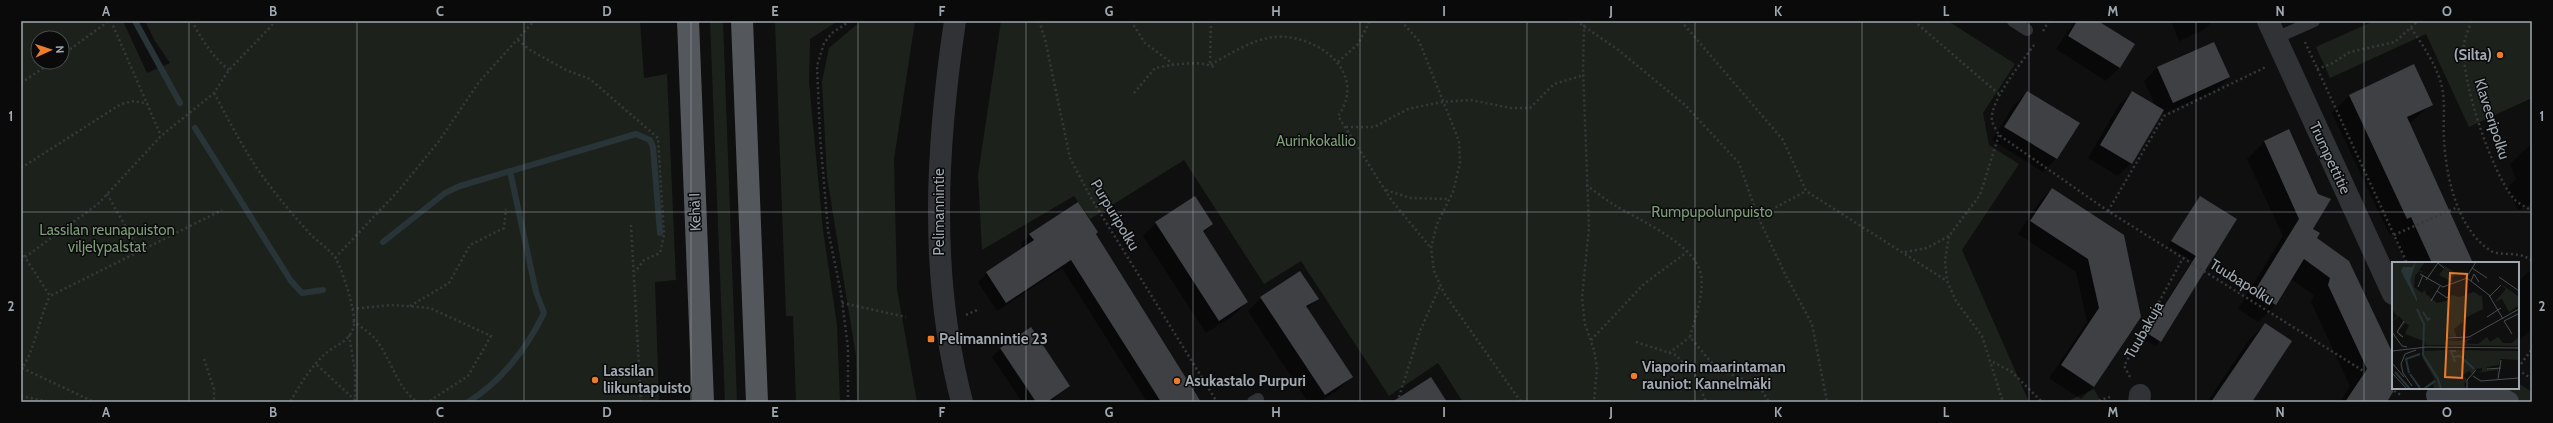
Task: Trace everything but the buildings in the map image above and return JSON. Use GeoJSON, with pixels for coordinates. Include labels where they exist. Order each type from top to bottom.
{"type":"FeatureCollection","features":[{"type":"Feature","properties":{"kind":"highway","name":"Kehä I"},"geometry":{"type":"LineString","coordinates":[[688,21],[703,402]]}},
{"type":"Feature","properties":{"kind":"highway"},"geometry":{"type":"LineString","coordinates":[[742,21],[757,402]]}},
{"type":"Feature","properties":{"kind":"main road"},"geometry":{"type":"LineString","coordinates":[[2437,395],[2473,389],[2495,394],[2508,402]]}},
{"type":"Feature","properties":{"kind":"street","name":"Pelimannintie"},"geometry":{"type":"LineString","coordinates":[[955,21],[940,131],[938,196],[940,270],[950,348],[962,402]]}},
{"type":"Feature","properties":{"kind":"street","name":"Trumpettitie"},"geometry":{"type":"LineString","coordinates":[[2272,30],[2392,292]]}},
{"type":"Feature","properties":{"kind":"lane"},"geometry":{"type":"LineString","coordinates":[[2013,21],[2027,30]]}},
{"type":"Feature","properties":{"kind":"lane"},"geometry":{"type":"LineString","coordinates":[[2272,30],[2298,28],[2314,21]]}},
{"type":"Feature","properties":{"kind":"path"},"geometry":{"type":"LineString","coordinates":[[70,49],[110,21],[161,136]]}},
{"type":"Feature","properties":{"kind":"path"},"geometry":{"type":"LineString","coordinates":[[192,21],[199,36],[220,63],[229,70]]}},
{"type":"Feature","properties":{"kind":"path"},"geometry":{"type":"LineString","coordinates":[[21,260],[98,204],[161,136],[214,93],[229,70],[276,21]]}},
{"type":"Feature","properties":{"kind":"path"},"geometry":{"type":"LineString","coordinates":[[335,258],[400,189],[439,141],[479,82],[534,21]]}},
{"type":"Feature","properties":{"kind":"path"},"geometry":{"type":"LineString","coordinates":[[848,402],[848,348],[842,303],[828,230],[820,136],[817,66],[824,43],[832,33],[850,21]]}},
{"type":"Feature","properties":{"kind":"path","name":"Purpuripolku"},"geometry":{"type":"LineString","coordinates":[[1039,21],[1045,39],[1070,158],[1091,198],[1217,402]]}},
{"type":"Feature","properties":{"kind":"path"},"geometry":{"type":"LineString","coordinates":[[1131,21],[1145,43],[1173,64]]}},
{"type":"Feature","properties":{"kind":"path"},"geometry":{"type":"LineString","coordinates":[[1210,65],[1211,21]]}},
{"type":"Feature","properties":{"kind":"path"},"geometry":{"type":"LineString","coordinates":[[1338,62],[1358,44],[1370,21]]}},
{"type":"Feature","properties":{"kind":"path"},"geometry":{"type":"LineString","coordinates":[[1401,21],[1419,41],[1459,142],[1460,163],[1449,199],[1437,224],[1431,248],[1434,271],[1440,286],[1494,366],[1521,402]]}},
{"type":"Feature","properties":{"kind":"path"},"geometry":{"type":"LineString","coordinates":[[1576,21],[1649,75],[1685,105],[1739,163],[1758,217],[1786,276],[1812,324],[1827,402]]}},
{"type":"Feature","properties":{"kind":"path"},"geometry":{"type":"LineString","coordinates":[[1588,21],[1584,26],[1584,75],[1586,186],[1589,228],[1582,298],[1585,324],[1591,340],[1597,367],[1594,402]]}},
{"type":"Feature","properties":{"kind":"path"},"geometry":{"type":"LineString","coordinates":[[1681,21],[1783,140],[1806,191],[1904,252],[1947,281]]}},
{"type":"Feature","properties":{"kind":"path"},"geometry":{"type":"LineString","coordinates":[[1914,21],[2000,95]]}},
{"type":"Feature","properties":{"kind":"path"},"geometry":{"type":"LineString","coordinates":[[2041,34],[2049,21]]}},
{"type":"Feature","properties":{"kind":"path"},"geometry":{"type":"LineString","coordinates":[[2317,69],[2331,64],[2350,52],[2395,42],[2418,21]]}},
{"type":"Feature","properties":{"kind":"path","name":"Klaveeripolku"},"geometry":{"type":"LineString","coordinates":[[2471,21],[2464,45],[2466,74],[2479,120],[2503,184],[2515,200],[2532,211]]}},
{"type":"Feature","properties":{"kind":"path"},"geometry":{"type":"LineString","coordinates":[[2298,28],[2407,262]]}},
{"type":"Feature","properties":{"kind":"path"},"geometry":{"type":"LineString","coordinates":[[2411,28],[2428,52],[2443,92],[2444,140],[2449,174],[2458,207],[2481,244],[2493,252],[2520,255],[2532,260]]}},
{"type":"Feature","properties":{"kind":"path"},"geometry":{"type":"LineString","coordinates":[[1210,65],[1272,37],[1288,37],[1319,46],[1338,62],[1347,85],[1346,105],[1338,116],[1385,190],[1431,248]]}},
{"type":"Feature","properties":{"kind":"path"},"geometry":{"type":"LineString","coordinates":[[518,40],[536,53],[566,70],[590,79],[658,138],[664,235],[660,253],[644,260],[635,272]]}},
{"type":"Feature","properties":{"kind":"path"},"geometry":{"type":"LineString","coordinates":[[1904,252],[1927,248],[1949,236],[1980,195],[1999,135],[1992,121],[2000,95],[2037,40]]}},
{"type":"Feature","properties":{"kind":"path"},"geometry":{"type":"LineString","coordinates":[[2108,211],[2164,116],[2285,58]]}},
{"type":"Feature","properties":{"kind":"path"},"geometry":{"type":"LineString","coordinates":[[1134,93],[1155,68],[1173,64],[1210,65],[1216,68]]}},
{"type":"Feature","properties":{"kind":"path"},"geometry":{"type":"LineString","coordinates":[[21,83],[40,70]]}},
{"type":"Feature","properties":{"kind":"path"},"geometry":{"type":"LineString","coordinates":[[1346,128],[1374,127],[1408,109],[1442,102],[1471,100],[1510,108],[1530,108],[1554,84],[1584,75]]}},
{"type":"Feature","properties":{"kind":"path"},"geometry":{"type":"LineString","coordinates":[[214,93],[246,152],[266,182],[310,234],[335,258],[345,282],[352,309],[354,328],[345,341],[326,354],[290,402]]}},
{"type":"Feature","properties":{"kind":"path"},"geometry":{"type":"LineString","coordinates":[[21,168],[121,104],[134,101],[148,104]]}},
{"type":"Feature","properties":{"kind":"path","name":"Tuubapolku"},"geometry":{"type":"LineString","coordinates":[[1999,135],[2108,211],[2365,372]]}},
{"type":"Feature","properties":{"kind":"path"},"geometry":{"type":"LineString","coordinates":[[1586,186],[1615,206],[1658,230],[1687,252],[1699,268],[1701,290],[1690,337],[1669,353]]}},
{"type":"Feature","properties":{"kind":"path"},"geometry":{"type":"LineString","coordinates":[[1385,190],[1410,198],[1449,199]]}},
{"type":"Feature","properties":{"kind":"path"},"geometry":{"type":"LineString","coordinates":[[1758,217],[1806,191]]}},
{"type":"Feature","properties":{"kind":"path"},"geometry":{"type":"LineString","coordinates":[[107,194],[140,252]]}},
{"type":"Feature","properties":{"kind":"path"},"geometry":{"type":"LineString","coordinates":[[2394,235],[2458,207]]}},
{"type":"Feature","properties":{"kind":"path"},"geometry":{"type":"LineString","coordinates":[[410,307],[449,283],[470,245],[504,228],[506,209]]}},
{"type":"Feature","properties":{"kind":"path"},"geometry":{"type":"LineString","coordinates":[[94,402],[22,369],[33,346],[41,314],[50,296],[222,210]]}},
{"type":"Feature","properties":{"kind":"path"},"geometry":{"type":"LineString","coordinates":[[631,225],[635,272],[641,402]]}},
{"type":"Feature","properties":{"kind":"path"},"geometry":{"type":"LineString","coordinates":[[1949,236],[1945,260],[1947,281],[1956,301],[1982,336],[1992,362],[2003,402]]}},
{"type":"Feature","properties":{"kind":"path"},"geometry":{"type":"LineString","coordinates":[[21,251],[50,296]]}},
{"type":"Feature","properties":{"kind":"path"},"geometry":{"type":"LineString","coordinates":[[1591,340],[1644,284],[1687,252]]}},
{"type":"Feature","properties":{"kind":"path","name":"Tuubakuja"},"geometry":{"type":"LineString","coordinates":[[2139,399],[2124,366],[2183,258]]}},
{"type":"Feature","properties":{"kind":"path"},"geometry":{"type":"LineString","coordinates":[[1399,398],[1420,331],[1440,286]]}},
{"type":"Feature","properties":{"kind":"path"},"geometry":{"type":"LineString","coordinates":[[842,303],[906,317]]}},
{"type":"Feature","properties":{"kind":"path"},"geometry":{"type":"LineString","coordinates":[[352,309],[392,305],[430,308],[491,336],[468,376],[428,402]]}},
{"type":"Feature","properties":{"kind":"path"},"geometry":{"type":"LineString","coordinates":[[353,320],[378,342],[406,391],[416,402]]}},
{"type":"Feature","properties":{"kind":"path"},"geometry":{"type":"LineString","coordinates":[[349,335],[355,371],[356,401]]}},
{"type":"Feature","properties":{"kind":"path"},"geometry":{"type":"LineString","coordinates":[[1690,337],[1716,368],[1759,386],[1769,402]]}},
{"type":"Feature","properties":{"kind":"path"},"geometry":{"type":"LineString","coordinates":[[1636,342],[1676,355],[1696,377],[1706,402]]}},
{"type":"Feature","properties":{"kind":"path"},"geometry":{"type":"LineString","coordinates":[[2519,368],[2532,349]]}},
{"type":"Feature","properties":{"kind":"path"},"geometry":{"type":"LineString","coordinates":[[204,359],[214,389],[214,402]]}},
{"type":"Feature","properties":{"kind":"path"},"geometry":{"type":"LineString","coordinates":[[1992,362],[2012,372],[2042,402]]}},
{"type":"Feature","properties":{"kind":"path"},"geometry":{"type":"LineString","coordinates":[[317,365],[356,401]]}},
{"type":"Feature","properties":{"kind":"path"},"geometry":{"type":"LineString","coordinates":[[2519,370],[2532,379]]}},
{"type":"Feature","properties":{"kind":"path"},"geometry":{"type":"LineString","coordinates":[[2394,390],[2401,395]]}},
{"type":"Feature","properties":{"kind":"path"},"geometry":{"type":"LineString","coordinates":[[21,396],[33,401],[49,402]]}},
{"type":"Feature","properties":{"kind":"path"},"geometry":{"type":"LineString","coordinates":[[2094,402],[2110,397]]}},
{"type":"Feature","properties":{"kind":"green space","name":"Lassilan reunapuiston viljelypalstat"},"geometry":{"type":"Polygon","coordinates":[[[21,21],[123,21],[147,73],[170,63],[155,41],[145,21],[640,21],[644,78],[667,74],[676,280],[655,282],[659,402],[21,402],[21,21]]]}},
{"type":"Feature","properties":{"kind":"green space"},"geometry":{"type":"Polygon","coordinates":[[[710,21],[723,21],[737,402],[725,402],[710,21]]]}},
{"type":"Feature","properties":{"kind":"green space"},"geometry":{"type":"Polygon","coordinates":[[[775,21],[838,21],[810,39],[809,82],[823,230],[837,325],[840,402],[796,402],[793,316],[786,316],[775,21]]]}},
{"type":"Feature","properties":{"kind":"green space"},"geometry":{"type":"Polygon","coordinates":[[[861,21],[915,21],[894,159],[897,289],[917,402],[857,402],[856,356],[827,177],[822,82],[829,48],[861,21]]]}},
{"type":"Feature","properties":{"kind":"green space"},"geometry":{"type":"Polygon","coordinates":[[[1001,21],[1948,21],[2015,64],[1983,113],[1989,145],[2019,164],[1962,250],[2029,402],[1463,402],[1438,363],[1389,396],[1301,261],[1264,284],[1184,160],[1090,219],[1074,196],[982,250],[978,175],[1001,21]]]}},
{"type":"Feature","properties":{"kind":"green space"},"geometry":{"type":"Polygon","coordinates":[[[2374,21],[2532,21],[2532,98],[2469,127],[2426,34],[2330,78],[2316,47],[2374,21]]]}},
{"type":"Feature","properties":{"kind":"green space"},"geometry":{"type":"Polygon","coordinates":[[[2519,384],[2532,392],[2532,402],[2521,402],[2500,389],[2519,389],[2519,384]]]}},
{"type":"Feature","properties":{"kind":"green space"},"geometry":{"type":"Polygon","coordinates":[[[2094,389],[2101,402],[2066,402],[2094,389]]]}},
{"type":"Feature","properties":{"kind":"waterway"},"geometry":{"type":"LineString","coordinates":[[135,21],[180,103]]}},
{"type":"Feature","properties":{"kind":"waterway"},"geometry":{"type":"LineString","coordinates":[[195,128],[291,281],[302,293],[323,290]]}},
{"type":"Feature","properties":{"kind":"waterway"},"geometry":{"type":"LineString","coordinates":[[383,242],[445,193],[460,186],[636,134],[650,140],[653,147],[660,233]]}},
{"type":"Feature","properties":{"kind":"waterway"},"geometry":{"type":"LineString","coordinates":[[468,402],[491,385],[512,363],[530,339],[544,313],[536,292],[510,171]]}},
{"type":"Feature","properties":{"kind":"place","name":"(Silta)"},"geometry":{"type":"Point","coordinates":[2500,55]}},
{"type":"Feature","properties":{"kind":"place","name":"Pelimannintie 23"},"geometry":{"type":"Point","coordinates":[931,339]}},
{"type":"Feature","properties":{"kind":"place","name":"Viaporin maarintaman rauniot: Kannelmäki"},"geometry":{"type":"Point","coordinates":[1634,376]}},
{"type":"Feature","properties":{"kind":"place","name":"Lassilan liikuntapuisto"},"geometry":{"type":"Point","coordinates":[595,380]}},
{"type":"Feature","properties":{"kind":"place","name":"Asukastalo Purpuri"},"geometry":{"type":"Point","coordinates":[1177,381]}},
{"type":"Feature","properties":{"kind":"park label","name":"Aurinkokallio"},"geometry":{"type":"Point","coordinates":[1316,141]}},
{"type":"Feature","properties":{"kind":"park label","name":"Rumpupolunpuisto"},"geometry":{"type":"Point","coordinates":[1712,212]}}]}
